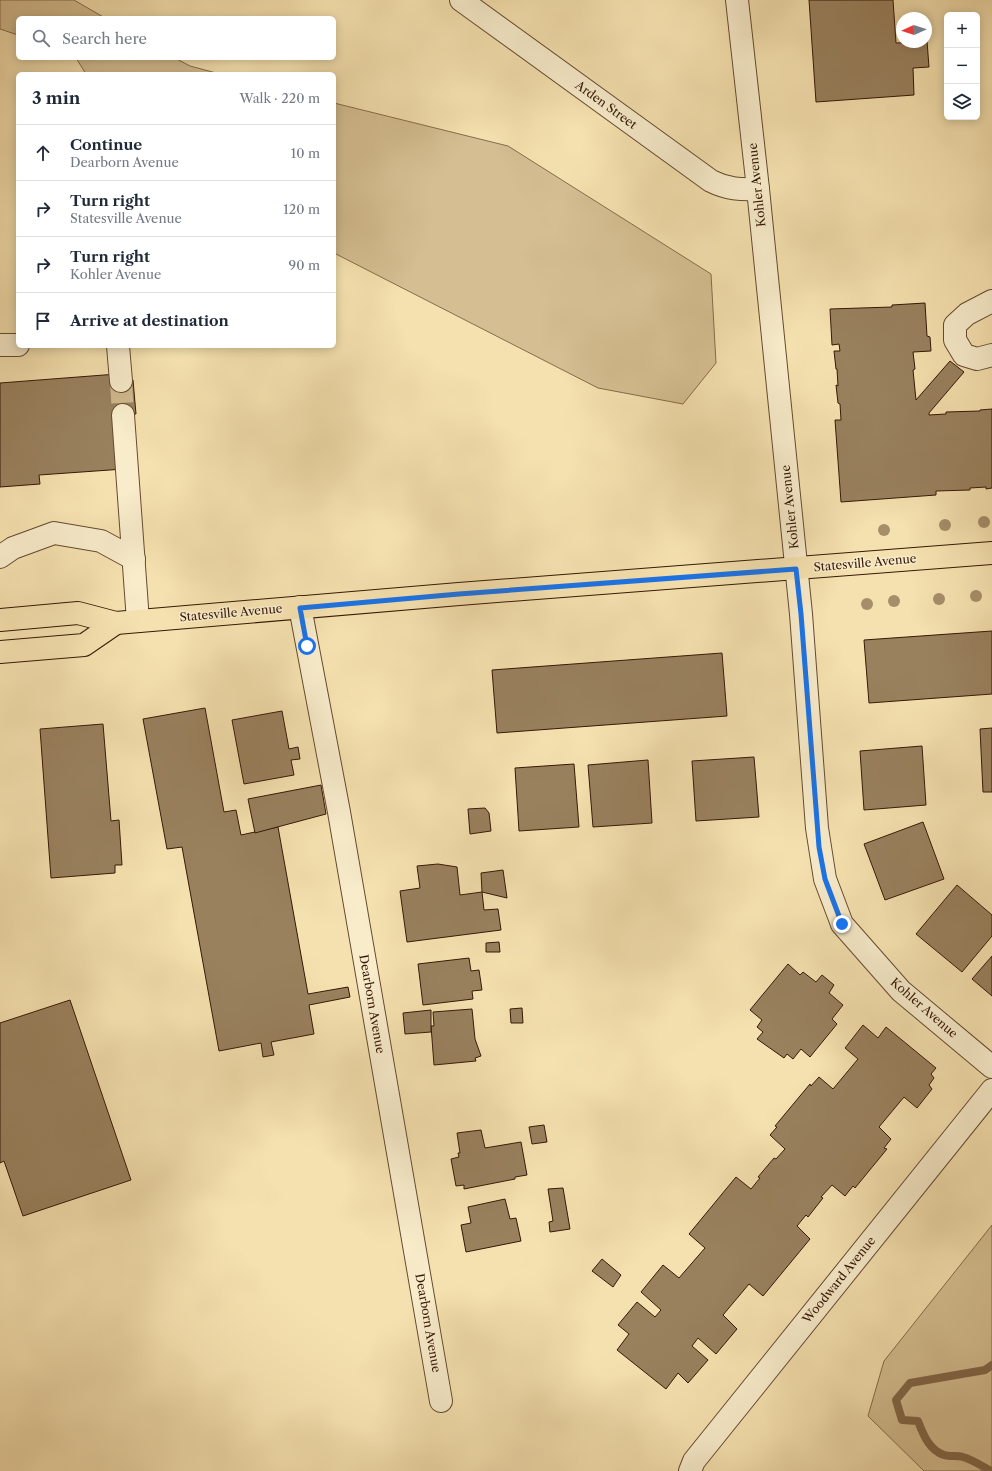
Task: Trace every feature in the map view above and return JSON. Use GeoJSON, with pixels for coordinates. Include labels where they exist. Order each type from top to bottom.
{"type":"FeatureCollection","features":[{"type":"Feature","properties":{"kind":"main road","name":"Statesville Avenue"},"geometry":{"type":"LineString","coordinates":[[0,620],[78,613],[116,623],[459,594],[992,553]]}},
{"type":"Feature","properties":{"kind":"main road","name":"Statesville Avenue"},"geometry":{"type":"LineString","coordinates":[[0,652],[84,645],[116,623]]}},
{"type":"Feature","properties":{"kind":"street","name":"Arden Street"},"geometry":{"type":"LineString","coordinates":[[461,0],[711,181],[720,186],[740,190],[758,189]]}},
{"type":"Feature","properties":{"kind":"street","name":"Kohler Avenue"},"geometry":{"type":"LineString","coordinates":[[737,0],[758,189],[801,614],[819,847],[825,879],[842,924],[901,991],[992,1067]]}},
{"type":"Feature","properties":{"kind":"street"},"geometry":{"type":"LineString","coordinates":[[992,300],[967,314],[955,325],[955,340],[964,355],[977,359],[992,355]]}},
{"type":"Feature","properties":{"kind":"street"},"geometry":{"type":"LineString","coordinates":[[0,345],[16,345]]}},
{"type":"Feature","properties":{"kind":"street"},"geometry":{"type":"LineString","coordinates":[[118,348],[121,382]]}},
{"type":"Feature","properties":{"kind":"street"},"geometry":{"type":"LineString","coordinates":[[123,415],[138,621]]}},
{"type":"Feature","properties":{"kind":"street"},"geometry":{"type":"LineString","coordinates":[[0,557],[13,548],[54,533],[101,541],[134,559]]}},
{"type":"Feature","properties":{"kind":"street","name":"Dearborn Avenue"},"geometry":{"type":"LineString","coordinates":[[300,608],[339,812],[441,1401]]}},
{"type":"Feature","properties":{"kind":"street","name":"Woodward Avenue"},"geometry":{"type":"LineString","coordinates":[[690,1471],[694,1460],[992,1090]]}},
{"type":"Feature","properties":{"kind":"shaded area"},"geometry":{"type":"Polygon","coordinates":[[[0,0],[74,0],[102,16],[16,16],[16,34],[0,29],[0,0]]]}},
{"type":"Feature","properties":{"kind":"shaded area"},"geometry":{"type":"Polygon","coordinates":[[[77,60],[179,60],[190,66],[212,72],[85,72],[77,60]]]}},
{"type":"Feature","properties":{"kind":"shaded area"},"geometry":{"type":"Polygon","coordinates":[[[336,103],[508,146],[711,274],[716,363],[683,404],[598,388],[336,254],[336,103]]]}},
{"type":"Feature","properties":{"kind":"shaded area"},"geometry":{"type":"Polygon","coordinates":[[[992,1225],[992,1471],[924,1471],[868,1416],[884,1361],[992,1225]]]}},
{"type":"Feature","properties":{"kind":"building"},"geometry":{"type":"Polygon","coordinates":[[[809,0],[893,0],[896,48],[928,48],[929,67],[913,68],[914,95],[816,102],[809,0]]]}},
{"type":"Feature","properties":{"kind":"building"},"geometry":{"type":"Polygon","coordinates":[[[925,303],[927,336],[930,337],[931,351],[913,352],[916,400],[950,361],[964,372],[929,413],[929,415],[946,414],[946,412],[980,411],[992,409],[992,488],[986,489],[986,487],[970,488],[970,490],[936,491],[936,495],[841,502],[835,420],[841,420],[840,404],[838,403],[836,385],[838,386],[834,351],[840,351],[839,344],[832,345],[830,309],[892,307],[892,305],[925,303]]]}},
{"type":"Feature","properties":{"kind":"building"},"geometry":{"type":"Polygon","coordinates":[[[117,374],[121,381],[133,380],[136,414],[120,415],[124,469],[39,475],[40,484],[0,487],[0,383],[117,374]]]}},
{"type":"Feature","properties":{"kind":"building"},"geometry":{"type":"Polygon","coordinates":[[[992,631],[992,694],[869,703],[864,640],[992,631]]]}},
{"type":"Feature","properties":{"kind":"building"},"geometry":{"type":"Polygon","coordinates":[[[722,653],[727,716],[497,733],[492,670],[722,653]]]}},
{"type":"Feature","properties":{"kind":"building"},"geometry":{"type":"Polygon","coordinates":[[[205,708],[224,812],[236,810],[241,835],[278,827],[308,994],[348,987],[350,997],[309,1005],[314,1034],[271,1042],[274,1055],[263,1057],[261,1043],[219,1051],[182,847],[167,849],[143,719],[205,708]]]}},
{"type":"Feature","properties":{"kind":"building"},"geometry":{"type":"Polygon","coordinates":[[[282,711],[289,749],[298,747],[300,759],[291,760],[294,775],[244,784],[232,720],[282,711]]]}},
{"type":"Feature","properties":{"kind":"building"},"geometry":{"type":"Polygon","coordinates":[[[103,724],[111,821],[119,820],[122,865],[115,865],[115,873],[51,878],[40,729],[103,724]]]}},
{"type":"Feature","properties":{"kind":"building"},"geometry":{"type":"Polygon","coordinates":[[[992,728],[992,792],[983,792],[980,729],[992,728]]]}},
{"type":"Feature","properties":{"kind":"building"},"geometry":{"type":"Polygon","coordinates":[[[922,746],[926,805],[864,810],[860,751],[922,746]]]}},
{"type":"Feature","properties":{"kind":"building"},"geometry":{"type":"Polygon","coordinates":[[[754,757],[759,817],[696,821],[692,761],[754,757]]]}},
{"type":"Feature","properties":{"kind":"building"},"geometry":{"type":"Polygon","coordinates":[[[648,760],[652,823],[593,827],[588,765],[648,760]]]}},
{"type":"Feature","properties":{"kind":"building"},"geometry":{"type":"Polygon","coordinates":[[[574,764],[579,827],[519,831],[515,768],[574,764]]]}},
{"type":"Feature","properties":{"kind":"building"},"geometry":{"type":"Polygon","coordinates":[[[321,785],[326,814],[255,833],[248,799],[321,785]]]}},
{"type":"Feature","properties":{"kind":"building"},"geometry":{"type":"Polygon","coordinates":[[[485,808],[489,813],[491,831],[470,834],[468,809],[485,808]]]}},
{"type":"Feature","properties":{"kind":"building"},"geometry":{"type":"Polygon","coordinates":[[[923,822],[944,879],[885,900],[864,844],[923,822]]]}},
{"type":"Feature","properties":{"kind":"building"},"geometry":{"type":"Polygon","coordinates":[[[438,864],[457,867],[460,895],[482,892],[484,910],[498,909],[501,930],[407,942],[400,891],[420,888],[417,866],[438,864]]]}},
{"type":"Feature","properties":{"kind":"building"},"geometry":{"type":"Polygon","coordinates":[[[503,870],[507,898],[482,892],[481,873],[503,870]]]}},
{"type":"Feature","properties":{"kind":"building"},"geometry":{"type":"Polygon","coordinates":[[[957,885],[992,915],[992,936],[962,972],[916,934],[957,885]]]}},
{"type":"Feature","properties":{"kind":"building"},"geometry":{"type":"Polygon","coordinates":[[[499,942],[500,952],[486,952],[486,943],[499,942]]]}},
{"type":"Feature","properties":{"kind":"building"},"geometry":{"type":"Polygon","coordinates":[[[992,956],[992,996],[972,979],[992,956]]]}},
{"type":"Feature","properties":{"kind":"building"},"geometry":{"type":"Polygon","coordinates":[[[469,958],[471,971],[479,970],[482,990],[472,991],[473,999],[423,1005],[418,964],[469,958]]]}},
{"type":"Feature","properties":{"kind":"building"},"geometry":{"type":"Polygon","coordinates":[[[788,964],[800,975],[803,972],[816,982],[822,975],[834,985],[829,993],[843,1005],[832,1019],[837,1024],[810,1057],[801,1049],[793,1059],[787,1054],[784,1058],[757,1039],[763,1032],[757,1027],[762,1020],[750,1010],[788,964]]]}},
{"type":"Feature","properties":{"kind":"building"},"geometry":{"type":"Polygon","coordinates":[[[70,1000],[131,1180],[23,1216],[4,1161],[0,1163],[0,1023],[70,1000]]]}},
{"type":"Feature","properties":{"kind":"building"},"geometry":{"type":"Polygon","coordinates":[[[522,1008],[523,1023],[511,1023],[510,1009],[522,1008]]]}},
{"type":"Feature","properties":{"kind":"building"},"geometry":{"type":"Polygon","coordinates":[[[472,1009],[475,1039],[481,1056],[475,1058],[476,1061],[434,1065],[431,1026],[434,1026],[433,1012],[472,1009]]]}},
{"type":"Feature","properties":{"kind":"building"},"geometry":{"type":"Polygon","coordinates":[[[431,1010],[431,1032],[405,1034],[403,1013],[431,1010]]]}},
{"type":"Feature","properties":{"kind":"building"},"geometry":{"type":"Polygon","coordinates":[[[863,1025],[878,1038],[886,1027],[936,1068],[931,1074],[934,1078],[929,1085],[932,1089],[917,1108],[904,1097],[879,1127],[891,1139],[884,1148],[887,1149],[855,1188],[853,1186],[845,1196],[832,1185],[821,1197],[823,1198],[808,1217],[806,1215],[797,1226],[810,1239],[763,1296],[749,1284],[723,1315],[737,1329],[716,1354],[698,1338],[692,1346],[708,1360],[688,1383],[678,1373],[666,1389],[617,1350],[629,1334],[618,1325],[637,1302],[655,1317],[661,1310],[641,1292],[663,1265],[679,1278],[705,1248],[689,1234],[736,1177],[751,1189],[760,1178],[758,1177],[774,1158],[776,1159],[785,1149],[770,1135],[777,1127],[775,1126],[810,1084],[811,1086],[819,1077],[833,1089],[858,1059],[845,1048],[863,1025]]]}},
{"type":"Feature","properties":{"kind":"building"},"geometry":{"type":"Polygon","coordinates":[[[544,1125],[547,1142],[532,1144],[529,1127],[544,1125]]]}},
{"type":"Feature","properties":{"kind":"building"},"geometry":{"type":"Polygon","coordinates":[[[481,1130],[485,1148],[521,1142],[527,1175],[515,1177],[515,1179],[464,1189],[464,1185],[456,1186],[451,1159],[459,1157],[458,1153],[460,1153],[457,1133],[481,1130]]]}},
{"type":"Feature","properties":{"kind":"building"},"geometry":{"type":"Polygon","coordinates":[[[563,1188],[570,1229],[550,1232],[549,1222],[553,1221],[548,1189],[563,1188]]]}},
{"type":"Feature","properties":{"kind":"building"},"geometry":{"type":"Polygon","coordinates":[[[505,1199],[510,1219],[516,1218],[521,1241],[466,1252],[461,1225],[471,1223],[468,1207],[505,1199]]]}},
{"type":"Feature","properties":{"kind":"building"},"geometry":{"type":"Polygon","coordinates":[[[602,1259],[621,1275],[613,1287],[592,1271],[602,1259]]]}},
{"type":"Feature","properties":{"kind":"waterway"},"geometry":{"type":"LineString","coordinates":[[991,1471],[967,1458],[939,1453],[927,1441],[918,1421],[902,1420],[896,1400],[910,1383],[985,1370],[992,1365]]}},
{"type":"Feature","properties":{"kind":"tunnel"},"geometry":{"type":"LineString","coordinates":[[121,381],[123,415]]}},
{"type":"Feature","properties":{"kind":"route"},"geometry":{"type":"LineString","coordinates":[[307,646],[300,608],[459,594],[796,569],[801,614],[819,847],[825,879],[842,924]]}}]}
